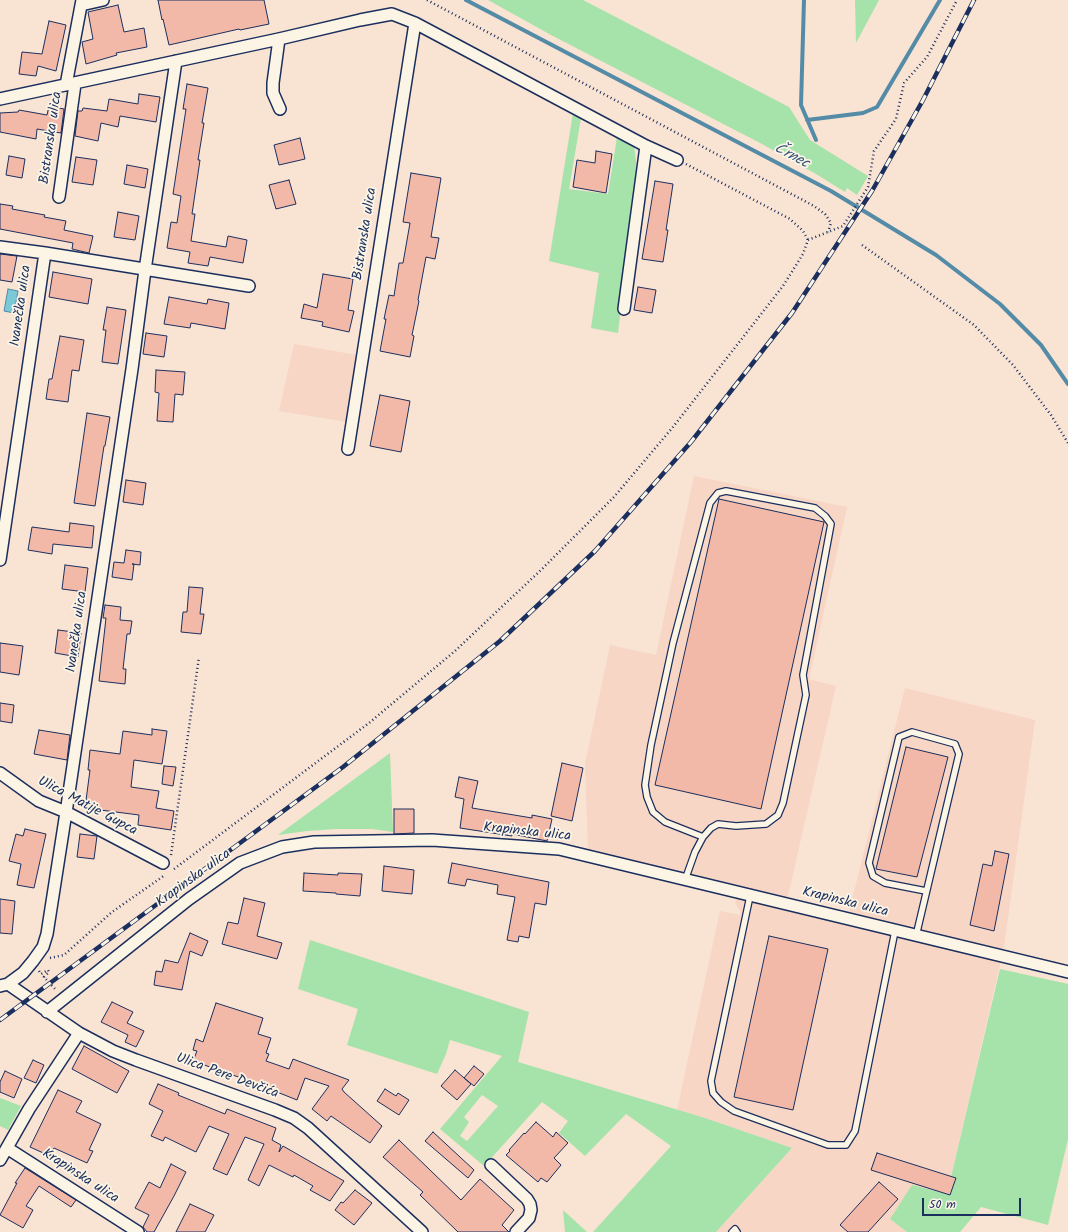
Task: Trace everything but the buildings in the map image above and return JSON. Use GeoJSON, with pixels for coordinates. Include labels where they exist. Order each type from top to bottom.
{"type":"FeatureCollection","features":[{"type":"Feature","properties":{"kind":"street"},"geometry":{"type":"LineString","coordinates":[[70,84],[82,3],[103,0]]}},
{"type":"Feature","properties":{"kind":"street","name":"Bistranska ulica"},"geometry":{"type":"LineString","coordinates":[[0,99],[392,14],[415,23],[646,146],[677,160]]}},
{"type":"Feature","properties":{"kind":"street","name":"Bistranska ulica"},"geometry":{"type":"LineString","coordinates":[[348,449],[415,23]]}},
{"type":"Feature","properties":{"kind":"street"},"geometry":{"type":"LineString","coordinates":[[279,39],[273,93],[280,109]]}},
{"type":"Feature","properties":{"kind":"street","name":"Ivanečka ulica"},"geometry":{"type":"LineString","coordinates":[[4,985],[35,965],[47,934],[132,369],[176,61]]}},
{"type":"Feature","properties":{"kind":"street","name":"Bistranska ulica"},"geometry":{"type":"LineString","coordinates":[[59,197],[70,84]]}},
{"type":"Feature","properties":{"kind":"street"},"geometry":{"type":"LineString","coordinates":[[624,309],[646,146]]}},
{"type":"Feature","properties":{"kind":"street"},"geometry":{"type":"LineString","coordinates":[[0,247],[45,253]]}},
{"type":"Feature","properties":{"kind":"street","name":"Ivanečka ulica"},"geometry":{"type":"LineString","coordinates":[[0,560],[45,253],[249,286]]}},
{"type":"Feature","properties":{"kind":"street","name":"Ulica Matije Gupca"},"geometry":{"type":"LineString","coordinates":[[0,773],[39,800],[166,862]]}},
{"type":"Feature","properties":{"kind":"street","name":"Krapinska ulica"},"geometry":{"type":"LineString","coordinates":[[47,1012],[189,899],[240,863],[282,847],[314,842],[432,840],[558,849],[1068,972]]}},
{"type":"Feature","properties":{"kind":"street","name":"Ulica Pere Devčića"},"geometry":{"type":"LineString","coordinates":[[4,985],[78,1033],[114,1051],[294,1118],[308,1128],[422,1232]]}},
{"type":"Feature","properties":{"kind":"street"},"geometry":{"type":"LineString","coordinates":[[0,1160],[29,1109],[78,1033]]}},
{"type":"Feature","properties":{"kind":"street","name":"Krapinska ulica"},"geometry":{"type":"LineString","coordinates":[[7,1148],[138,1232]]}},
{"type":"Feature","properties":{"kind":"street"},"geometry":{"type":"LineString","coordinates":[[491,1165],[527,1199],[530,1204],[531,1210],[529,1218],[516,1232]]}},
{"type":"Feature","properties":{"kind":"lane"},"geometry":{"type":"LineString","coordinates":[[685,880],[695,852],[703,837],[711,828],[718,824],[736,826],[766,824],[778,815],[783,803],[806,695],[803,675],[831,524],[825,516],[815,508],[726,491],[718,493],[710,503],[673,644],[651,745],[645,785],[647,797],[653,812],[665,822],[703,837]]}},
{"type":"Feature","properties":{"kind":"lane"},"geometry":{"type":"LineString","coordinates":[[916,936],[958,754],[955,744],[912,732],[898,737],[869,863],[872,876],[885,883],[926,892]]}},
{"type":"Feature","properties":{"kind":"lane"},"geometry":{"type":"LineString","coordinates":[[750,896],[711,1080],[714,1093],[721,1102],[734,1111],[828,1145],[846,1145],[855,1131],[896,930]]}},
{"type":"Feature","properties":{"kind":"lane"},"geometry":{"type":"LineString","coordinates":[[732,1232],[735,1230],[737,1232]]}},
{"type":"Feature","properties":{"kind":"path"},"geometry":{"type":"LineString","coordinates":[[427,0],[814,206],[825,214],[831,223],[828,232]]}},
{"type":"Feature","properties":{"kind":"path"},"geometry":{"type":"LineString","coordinates":[[172,870],[369,723],[456,651],[542,569],[614,497],[673,428],[783,286],[803,254],[808,240],[843,226],[868,187],[874,151],[896,119],[904,83],[928,57],[957,0]]}},
{"type":"Feature","properties":{"kind":"path"},"geometry":{"type":"LineString","coordinates":[[677,160],[790,219],[802,231],[808,240]]}},
{"type":"Feature","properties":{"kind":"path"},"geometry":{"type":"LineString","coordinates":[[862,245],[974,324],[1013,365],[1051,415],[1068,443]]}},
{"type":"Feature","properties":{"kind":"path"},"geometry":{"type":"LineString","coordinates":[[166,862],[199,657]]}},
{"type":"Feature","properties":{"kind":"path"},"geometry":{"type":"LineString","coordinates":[[60,988],[57,991],[44,976],[49,972],[48,970],[41,974],[35,965],[64,955],[112,912],[166,874]]}},
{"type":"Feature","properties":{"kind":"shaded area"},"geometry":{"type":"Polygon","coordinates":[[[294,344],[357,355],[347,422],[279,411],[294,344]]]}},
{"type":"Feature","properties":{"kind":"shaded area"},"geometry":{"type":"Polygon","coordinates":[[[694,476],[847,507],[809,679],[836,686],[787,900],[849,912],[905,688],[1035,720],[1004,947],[947,1194],[890,1219],[907,1232],[716,1232],[792,1148],[677,1110],[720,911],[740,915],[740,911],[735,903],[740,887],[588,851],[585,764],[610,645],[656,655],[694,476]]]}},
{"type":"Feature","properties":{"kind":"green space"},"geometry":{"type":"Polygon","coordinates":[[[488,0],[583,0],[789,107],[810,140],[868,176],[857,195],[847,188],[845,192],[762,144],[551,35],[488,0]]]}},
{"type":"Feature","properties":{"kind":"green space"},"geometry":{"type":"Polygon","coordinates":[[[855,0],[879,0],[856,43],[855,0]]]}},
{"type":"Feature","properties":{"kind":"green space"},"geometry":{"type":"Polygon","coordinates":[[[573,113],[581,118],[569,189],[608,194],[617,137],[634,145],[637,170],[618,333],[591,328],[599,273],[549,261],[573,113]]]}},
{"type":"Feature","properties":{"kind":"green space"},"geometry":{"type":"Polygon","coordinates":[[[390,753],[393,832],[372,829],[336,829],[278,835],[390,753]]]}},
{"type":"Feature","properties":{"kind":"green space"},"geometry":{"type":"Polygon","coordinates":[[[310,940],[529,1012],[518,1062],[705,1118],[792,1148],[716,1232],[593,1232],[671,1146],[626,1114],[585,1156],[559,1133],[568,1121],[542,1102],[484,1166],[440,1129],[502,1056],[450,1040],[446,1054],[437,1074],[347,1045],[358,1009],[298,989],[310,940]],[[482,1095],[464,1117],[469,1122],[460,1136],[467,1141],[498,1106],[482,1095]]]}},
{"type":"Feature","properties":{"kind":"green space"},"geometry":{"type":"Polygon","coordinates":[[[1000,969],[1068,984],[1068,1139],[1048,1225],[981,1207],[960,1232],[907,1232],[890,1219],[912,1185],[947,1194],[1000,969]]]}},
{"type":"Feature","properties":{"kind":"green space"},"geometry":{"type":"Polygon","coordinates":[[[0,1098],[21,1106],[8,1130],[0,1126],[0,1098]]]}},
{"type":"Feature","properties":{"kind":"green space"},"geometry":{"type":"Polygon","coordinates":[[[563,1210],[587,1232],[565,1232],[563,1210]]]}},
{"type":"Feature","properties":{"kind":"water"},"geometry":{"type":"Polygon","coordinates":[[[8,289],[18,291],[14,313],[4,311],[8,289]]]}},
{"type":"Feature","properties":{"kind":"waterway","name":"Črnec"},"geometry":{"type":"LineString","coordinates":[[466,0],[831,191],[936,255],[1000,304],[1041,345],[1068,384]]}},
{"type":"Feature","properties":{"kind":"waterway"},"geometry":{"type":"LineString","coordinates":[[804,0],[801,105],[816,140]]}},
{"type":"Feature","properties":{"kind":"waterway"},"geometry":{"type":"LineString","coordinates":[[807,120],[863,113],[877,107],[940,0]]}},
{"type":"Feature","properties":{"kind":"railway"},"geometry":{"type":"LineString","coordinates":[[0,1020],[343,767],[500,641],[595,551],[691,442],[792,313],[872,191],[923,100],[974,0]]}}]}
